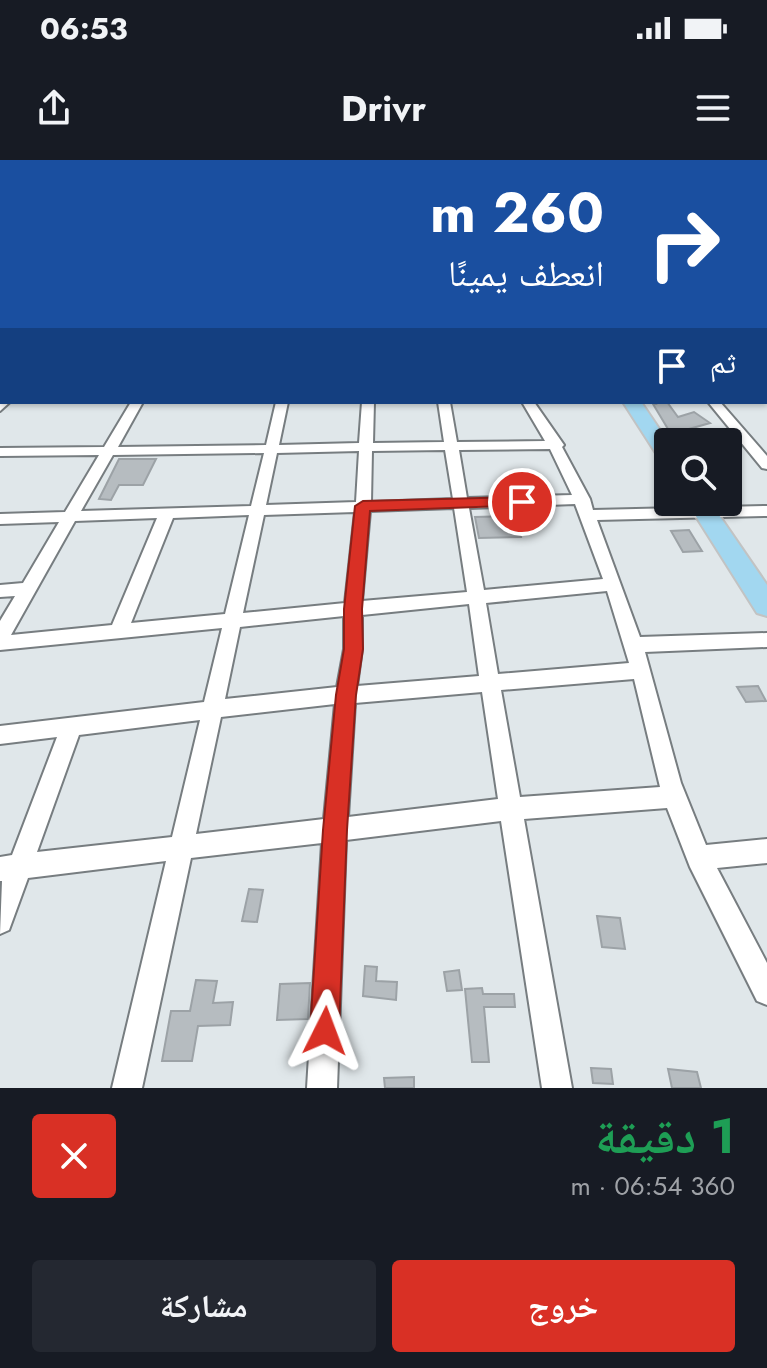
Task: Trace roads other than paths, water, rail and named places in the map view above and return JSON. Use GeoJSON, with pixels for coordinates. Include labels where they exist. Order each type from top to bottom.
{"type":"FeatureCollection","features":[{"type":"Feature","properties":{"kind":"highway"},"geometry":{"type":"LineString","coordinates":[[633,404],[654,436]]}},
{"type":"Feature","properties":{"kind":"highway"},"geometry":{"type":"LineString","coordinates":[[708,516],[767,606]]}},
{"type":"Feature","properties":{"kind":"street"},"geometry":{"type":"LineString","coordinates":[[0,637],[136,404]]}},
{"type":"Feature","properties":{"kind":"street"},"geometry":{"type":"LineString","coordinates":[[127,1088],[282,404]]}},
{"type":"Feature","properties":{"kind":"street"},"geometry":{"type":"LineString","coordinates":[[322,1088],[335,830],[346,695],[353,649],[353,609],[363,506],[368,404]]}},
{"type":"Feature","properties":{"kind":"street"},"geometry":{"type":"LineString","coordinates":[[444,404],[557,1088]]}},
{"type":"Feature","properties":{"kind":"street"},"geometry":{"type":"LineString","coordinates":[[529,404],[557,445],[586,507],[642,670],[674,797],[699,858],[767,991]]}},
{"type":"Feature","properties":{"kind":"street"},"geometry":{"type":"LineString","coordinates":[[716,404],[767,465]]}},
{"type":"Feature","properties":{"kind":"street"},"geometry":{"type":"LineString","coordinates":[[0,452],[557,445]]}},
{"type":"Feature","properties":{"kind":"street"},"geometry":{"type":"LineString","coordinates":[[0,519],[168,511],[462,504],[654,507]]}},
{"type":"Feature","properties":{"kind":"street"},"geometry":{"type":"LineString","coordinates":[[742,509],[767,511]]}},
{"type":"Feature","properties":{"kind":"street"},"geometry":{"type":"LineString","coordinates":[[119,631],[168,511]]}},
{"type":"Feature","properties":{"kind":"street"},"geometry":{"type":"LineString","coordinates":[[0,643],[612,584]]}},
{"type":"Feature","properties":{"kind":"street"},"geometry":{"type":"LineString","coordinates":[[0,591],[28,589]]}},
{"type":"Feature","properties":{"kind":"street"},"geometry":{"type":"LineString","coordinates":[[633,645],[767,640]]}},
{"type":"Feature","properties":{"kind":"street"},"geometry":{"type":"LineString","coordinates":[[0,735],[346,695],[642,670]]}},
{"type":"Feature","properties":{"kind":"street"},"geometry":{"type":"LineString","coordinates":[[0,921],[11,868],[72,726]]}},
{"type":"Feature","properties":{"kind":"street"},"geometry":{"type":"LineString","coordinates":[[11,868],[510,809],[674,797]]}},
{"type":"Feature","properties":{"kind":"street"},"geometry":{"type":"LineString","coordinates":[[699,858],[767,851]]}}]}
